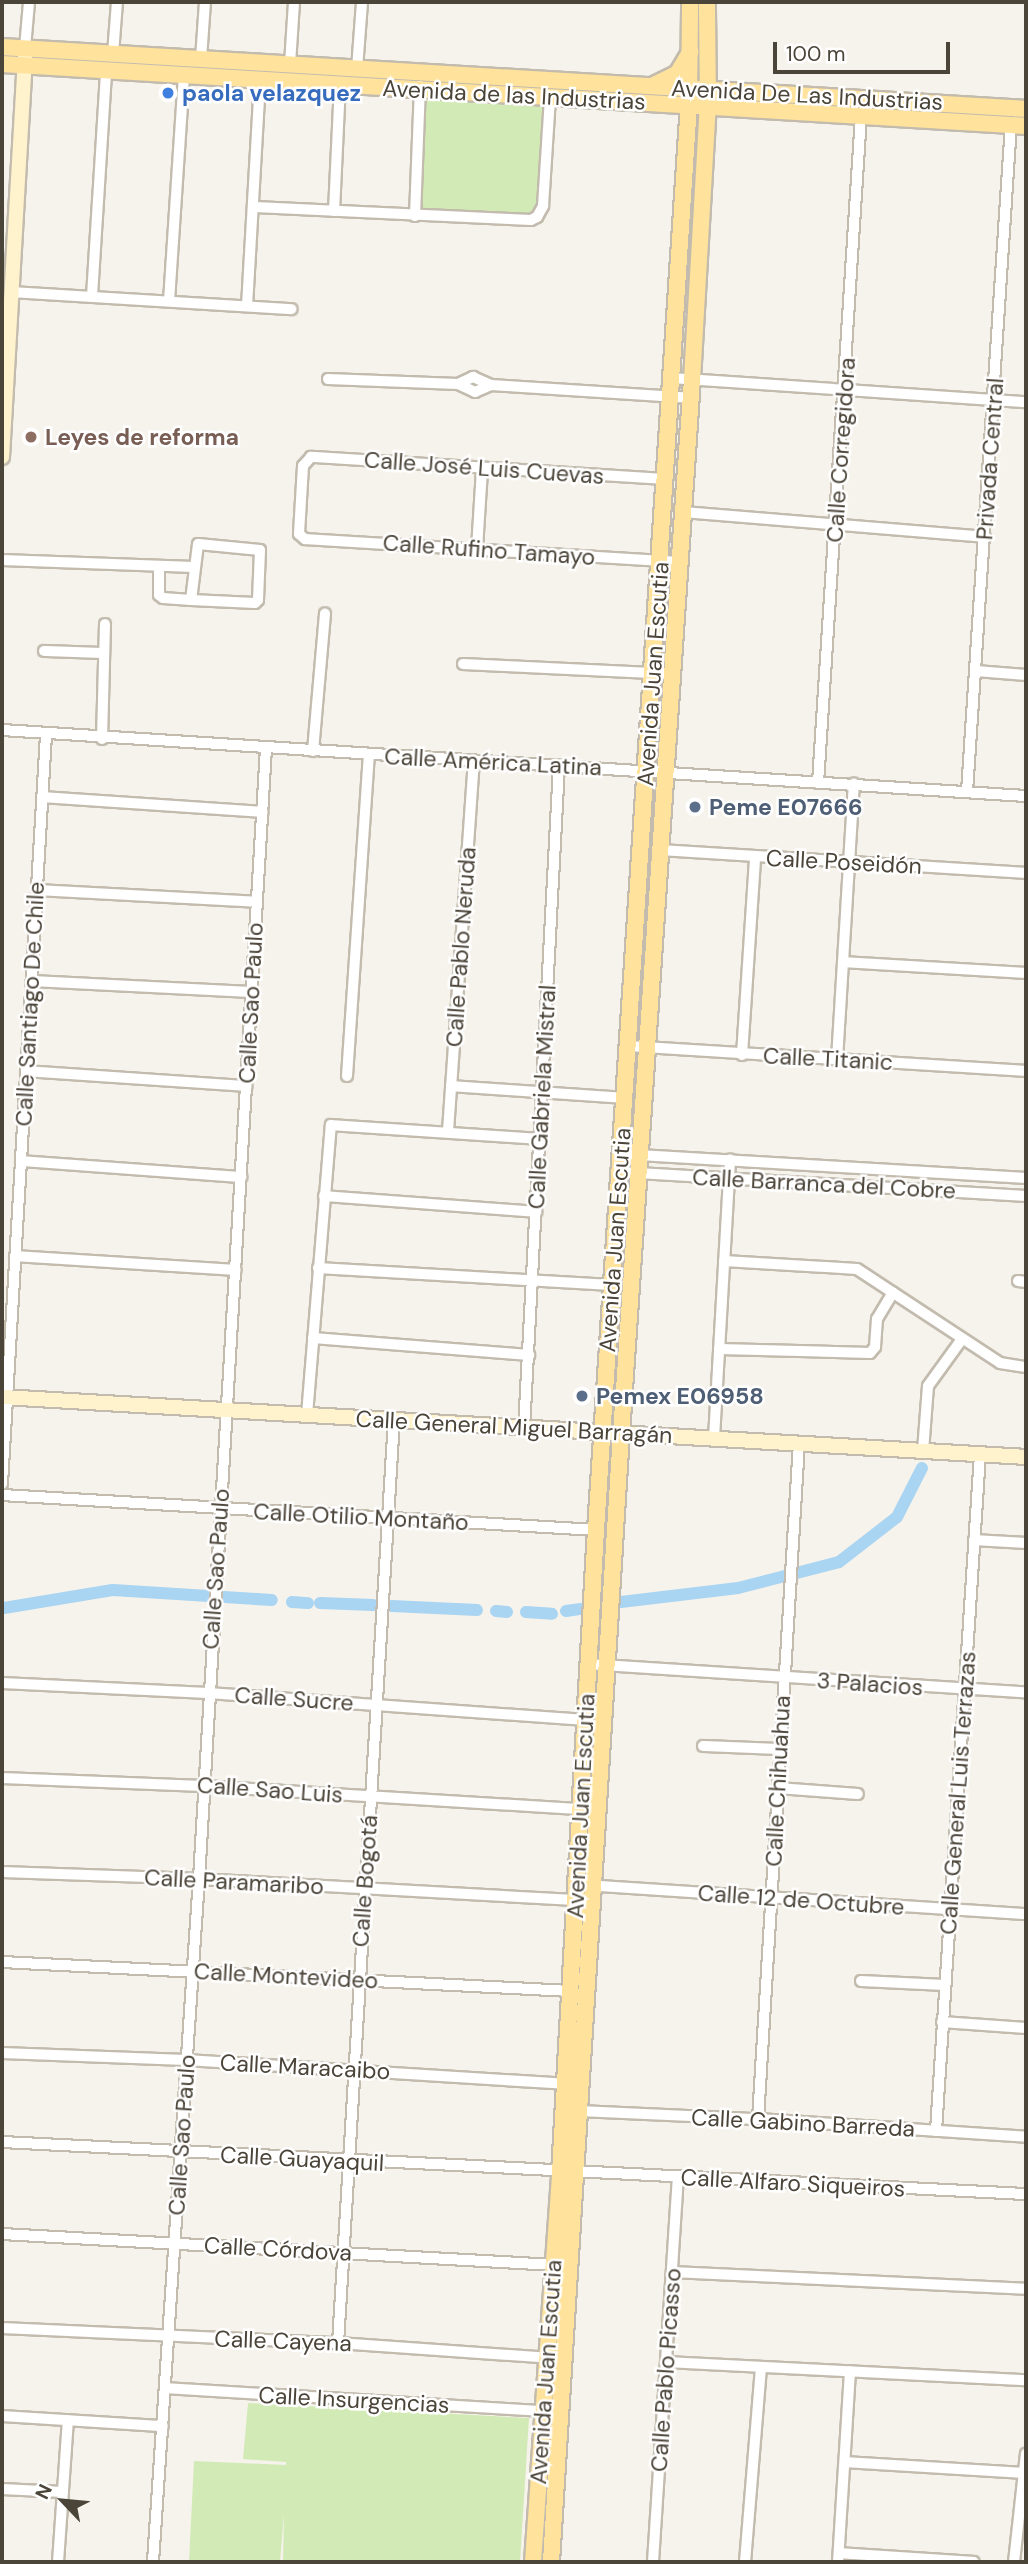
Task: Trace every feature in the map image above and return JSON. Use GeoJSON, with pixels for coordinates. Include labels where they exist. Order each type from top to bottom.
{"type":"FeatureCollection","features":[{"type":"Feature","properties":{"kind":"main road","name":"Avenida Juan Escutia"},"geometry":{"type":"LineString","coordinates":[[533,2562],[542,2411],[556,2358],[554,2264],[579,2111],[584,1893],[580,1810],[689,105],[690,2]]}},
{"type":"Feature","properties":{"kind":"main road","name":"Avenida Juan Escutia"},"geometry":{"type":"LineString","coordinates":[[551,2562],[556,2358],[569,2173],[565,2084],[570,1991],[584,1893],[607,1664],[692,380],[708,106],[707,2]]}},
{"type":"Feature","properties":{"kind":"main road","name":"Avenida De Las Industrias"},"geometry":{"type":"LineString","coordinates":[[2,47],[1026,109]]}},
{"type":"Feature","properties":{"kind":"main road"},"geometry":{"type":"LineString","coordinates":[[2,457],[25,48]]}},
{"type":"Feature","properties":{"kind":"main road"},"geometry":{"type":"LineString","coordinates":[[652,86],[677,74],[691,50]]}},
{"type":"Feature","properties":{"kind":"main road","name":"Avenida de las Industrias"},"geometry":{"type":"LineString","coordinates":[[2,64],[1019,126]]}},
{"type":"Feature","properties":{"kind":"main road"},"geometry":{"type":"LineString","coordinates":[[773,110],[774,92]]}},
{"type":"Feature","properties":{"kind":"main road"},"geometry":{"type":"LineString","coordinates":[[972,123],[973,105]]}},
{"type":"Feature","properties":{"kind":"main road","name":"Calle General Miguel Barragán"},"geometry":{"type":"LineString","coordinates":[[4,1397],[1026,1457]]}},
{"type":"Feature","properties":{"kind":"main road"},"geometry":{"type":"LineString","coordinates":[[592,1597],[611,1598]]}},
{"type":"Feature","properties":{"kind":"main road"},"geometry":{"type":"LineString","coordinates":[[590,1642],[608,1642]]}},
{"type":"Feature","properties":{"kind":"street"},"geometry":{"type":"LineString","coordinates":[[25,48],[29,2]]}},
{"type":"Feature","properties":{"kind":"street"},"geometry":{"type":"LineString","coordinates":[[113,54],[117,2]]}},
{"type":"Feature","properties":{"kind":"street"},"geometry":{"type":"LineString","coordinates":[[201,60],[205,2]]}},
{"type":"Feature","properties":{"kind":"street"},"geometry":{"type":"LineString","coordinates":[[290,64],[294,2]]}},
{"type":"Feature","properties":{"kind":"street"},"geometry":{"type":"LineString","coordinates":[[358,69],[362,2]]}},
{"type":"Feature","properties":{"kind":"street"},"geometry":{"type":"LineString","coordinates":[[92,296],[106,71]]}},
{"type":"Feature","properties":{"kind":"street"},"geometry":{"type":"LineString","coordinates":[[415,216],[420,72]]}},
{"type":"Feature","properties":{"kind":"street"},"geometry":{"type":"LineString","coordinates":[[169,301],[184,76]]}},
{"type":"Feature","properties":{"kind":"street"},"geometry":{"type":"LineString","coordinates":[[247,306],[255,207],[260,81]]}},
{"type":"Feature","properties":{"kind":"street"},"geometry":{"type":"LineString","coordinates":[[334,211],[340,86]]}},
{"type":"Feature","properties":{"kind":"street"},"geometry":{"type":"LineString","coordinates":[[255,207],[525,221],[537,217],[543,206],[550,97]]}},
{"type":"Feature","properties":{"kind":"street","name":"Calle Corregidora"},"geometry":{"type":"LineString","coordinates":[[818,783],[846,390],[861,116]]}},
{"type":"Feature","properties":{"kind":"street","name":"Privada Central"},"geometry":{"type":"LineString","coordinates":[[967,792],[994,400],[1019,126]]}},
{"type":"Feature","properties":{"kind":"street"},"geometry":{"type":"LineString","coordinates":[[12,292],[291,309]]}},
{"type":"Feature","properties":{"kind":"street"},"geometry":{"type":"LineString","coordinates":[[671,378],[1026,402]]}},
{"type":"Feature","properties":{"kind":"street"},"geometry":{"type":"LineString","coordinates":[[328,379],[458,384],[475,392],[491,385],[690,398]]}},
{"type":"Feature","properties":{"kind":"street","name":"Calle José Luis Cuevas"},"geometry":{"type":"LineString","coordinates":[[300,537],[305,461],[311,457],[482,470],[665,479]]}},
{"type":"Feature","properties":{"kind":"street"},"geometry":{"type":"LineString","coordinates":[[477,549],[482,470]]}},
{"type":"Feature","properties":{"kind":"street"},"geometry":{"type":"LineString","coordinates":[[682,512],[985,537]]}},
{"type":"Feature","properties":{"kind":"street","name":"Calle Rufino Tamayo"},"geometry":{"type":"LineString","coordinates":[[300,537],[678,562]]}},
{"type":"Feature","properties":{"kind":"street"},"geometry":{"type":"LineString","coordinates":[[159,566],[161,597],[191,600],[256,602],[261,552],[257,547],[201,543],[196,548],[191,600]]}},
{"type":"Feature","properties":{"kind":"street"},"geometry":{"type":"LineString","coordinates":[[2,560],[194,567]]}},
{"type":"Feature","properties":{"kind":"street"},"geometry":{"type":"LineString","coordinates":[[313,751],[325,614]]}},
{"type":"Feature","properties":{"kind":"street"},"geometry":{"type":"LineString","coordinates":[[102,739],[106,624]]}},
{"type":"Feature","properties":{"kind":"street"},"geometry":{"type":"LineString","coordinates":[[44,651],[104,653]]}},
{"type":"Feature","properties":{"kind":"street"},"geometry":{"type":"LineString","coordinates":[[463,664],[673,674]]}},
{"type":"Feature","properties":{"kind":"street"},"geometry":{"type":"LineString","coordinates":[[976,671],[1026,675]]}},
{"type":"Feature","properties":{"kind":"street","name":"Calle América Latina"},"geometry":{"type":"LineString","coordinates":[[2,730],[102,739],[666,771],[1026,796]]}},
{"type":"Feature","properties":{"kind":"street","name":"Calle Santiago De Chile"},"geometry":{"type":"LineString","coordinates":[[2,1483],[4,1397],[46,734]]}},
{"type":"Feature","properties":{"kind":"street","name":"Calle Sao Paulo"},"geometry":{"type":"LineString","coordinates":[[153,2562],[199,1880],[266,749]]}},
{"type":"Feature","properties":{"kind":"street"},"geometry":{"type":"LineString","coordinates":[[347,1076],[369,755]]}},
{"type":"Feature","properties":{"kind":"street","name":"Calle Pablo Neruda"},"geometry":{"type":"LineString","coordinates":[[448,1132],[474,762]]}},
{"type":"Feature","properties":{"kind":"street","name":"Calle Gabriela Mistral"},"geometry":{"type":"LineString","coordinates":[[524,1429],[559,765]]}},
{"type":"Feature","properties":{"kind":"street"},"geometry":{"type":"LineString","coordinates":[[837,1060],[854,784]]}},
{"type":"Feature","properties":{"kind":"street"},"geometry":{"type":"LineString","coordinates":[[43,797],[262,812]]}},
{"type":"Feature","properties":{"kind":"street","name":"Calle Poseidón"},"geometry":{"type":"LineString","coordinates":[[661,850],[1026,873]]}},
{"type":"Feature","properties":{"kind":"street"},"geometry":{"type":"LineString","coordinates":[[742,1055],[755,857]]}},
{"type":"Feature","properties":{"kind":"street"},"geometry":{"type":"LineString","coordinates":[[37,890],[256,902]]}},
{"type":"Feature","properties":{"kind":"street"},"geometry":{"type":"LineString","coordinates":[[843,962],[1026,973]]}},
{"type":"Feature","properties":{"kind":"street"},"geometry":{"type":"LineString","coordinates":[[32,981],[251,992]]}},
{"type":"Feature","properties":{"kind":"street","name":"Calle Titanic"},"geometry":{"type":"LineString","coordinates":[[629,1046],[1026,1071]]}},
{"type":"Feature","properties":{"kind":"street"},"geometry":{"type":"LineString","coordinates":[[26,1071],[246,1086]]}},
{"type":"Feature","properties":{"kind":"street"},"geometry":{"type":"LineString","coordinates":[[451,1086],[625,1098]]}},
{"type":"Feature","properties":{"kind":"street"},"geometry":{"type":"LineString","coordinates":[[307,1415],[331,1125],[540,1139]]}},
{"type":"Feature","properties":{"kind":"street","name":"Calle Barranca del Cobre"},"geometry":{"type":"LineString","coordinates":[[622,1154],[1026,1178]]}},
{"type":"Feature","properties":{"kind":"street"},"geometry":{"type":"LineString","coordinates":[[714,1438],[730,1159]]}},
{"type":"Feature","properties":{"kind":"street"},"geometry":{"type":"LineString","coordinates":[[21,1161],[241,1177]]}},
{"type":"Feature","properties":{"kind":"street"},"geometry":{"type":"LineString","coordinates":[[899,1170],[899,1189]]}},
{"type":"Feature","properties":{"kind":"street","name":"Calle Barranca del Cobre"},"geometry":{"type":"LineString","coordinates":[[621,1172],[1026,1196]]}},
{"type":"Feature","properties":{"kind":"street"},"geometry":{"type":"LineString","coordinates":[[324,1196],[536,1212]]}},
{"type":"Feature","properties":{"kind":"street"},"geometry":{"type":"LineString","coordinates":[[15,1256],[236,1270]]}},
{"type":"Feature","properties":{"kind":"street"},"geometry":{"type":"LineString","coordinates":[[724,1261],[852,1268],[1005,1365],[1026,1367]]}},
{"type":"Feature","properties":{"kind":"street"},"geometry":{"type":"LineString","coordinates":[[318,1268],[612,1284]]}},
{"type":"Feature","properties":{"kind":"street"},"geometry":{"type":"LineString","coordinates":[[719,1349],[870,1353],[875,1347],[877,1319],[893,1292]]}},
{"type":"Feature","properties":{"kind":"street"},"geometry":{"type":"LineString","coordinates":[[313,1338],[529,1355]]}},
{"type":"Feature","properties":{"kind":"street"},"geometry":{"type":"LineString","coordinates":[[923,1451],[928,1386],[961,1339]]}},
{"type":"Feature","properties":{"kind":"street","name":"Calle Bogotá"},"geometry":{"type":"LineString","coordinates":[[338,2343],[394,1420]]}},
{"type":"Feature","properties":{"kind":"street","name":"Calle Chihuahua"},"geometry":{"type":"LineString","coordinates":[[758,2119],[799,1443]]}},
{"type":"Feature","properties":{"kind":"street","name":"Calle General Luis Terrazas"},"geometry":{"type":"LineString","coordinates":[[936,2131],[980,1454]]}},
{"type":"Feature","properties":{"kind":"street","name":"Calle Otilio Montaño"},"geometry":{"type":"LineString","coordinates":[[2,1495],[388,1520],[596,1530]]}},
{"type":"Feature","properties":{"kind":"street"},"geometry":{"type":"LineString","coordinates":[[974,1540],[1026,1543]]}},
{"type":"Feature","properties":{"kind":"street","name":"3 Palacios"},"geometry":{"type":"LineString","coordinates":[[588,1664],[1026,1692]]}},
{"type":"Feature","properties":{"kind":"street","name":"Calle Sucre"},"geometry":{"type":"LineString","coordinates":[[2,1683],[208,1693],[586,1720]]}},
{"type":"Feature","properties":{"kind":"street"},"geometry":{"type":"LineString","coordinates":[[704,1746],[780,1748]]}},
{"type":"Feature","properties":{"kind":"street","name":"Calle Sao Luis"},"geometry":{"type":"LineString","coordinates":[[2,1778],[203,1786],[580,1810]]}},
{"type":"Feature","properties":{"kind":"street"},"geometry":{"type":"LineString","coordinates":[[778,1788],[858,1794]]}},
{"type":"Feature","properties":{"kind":"street","name":"Calle Paramaribo"},"geometry":{"type":"LineString","coordinates":[[2,1872],[365,1888],[584,1893]]}},
{"type":"Feature","properties":{"kind":"street","name":"Calle 12 de Octubre"},"geometry":{"type":"LineString","coordinates":[[584,1893],[771,1899],[1026,1914]]}},
{"type":"Feature","properties":{"kind":"street","name":"Calle Montevideo"},"geometry":{"type":"LineString","coordinates":[[2,1962],[570,1991]]}},
{"type":"Feature","properties":{"kind":"street"},"geometry":{"type":"LineString","coordinates":[[861,1981],[945,1985]]}},
{"type":"Feature","properties":{"kind":"street"},"geometry":{"type":"LineString","coordinates":[[943,2022],[1026,2028]]}},
{"type":"Feature","properties":{"kind":"street","name":"Calle Maracaibo"},"geometry":{"type":"LineString","coordinates":[[2,2053],[186,2060],[565,2084]]}},
{"type":"Feature","properties":{"kind":"street","name":"Calle Gabino Barreda"},"geometry":{"type":"LineString","coordinates":[[579,2111],[758,2119],[1026,2137]]}},
{"type":"Feature","properties":{"kind":"street","name":"Calle Guayaquil"},"geometry":{"type":"LineString","coordinates":[[2,2142],[569,2173]]}},
{"type":"Feature","properties":{"kind":"street","name":"Calle Alfaro Siqueiros"},"geometry":{"type":"LineString","coordinates":[[569,2173],[1026,2194]]}},
{"type":"Feature","properties":{"kind":"street","name":"Calle Pablo Picasso"},"geometry":{"type":"LineString","coordinates":[[653,2562],[678,2178]]}},
{"type":"Feature","properties":{"kind":"street","name":"Calle Córdova"},"geometry":{"type":"LineString","coordinates":[[2,2234],[554,2264]]}},
{"type":"Feature","properties":{"kind":"street"},"geometry":{"type":"LineString","coordinates":[[672,2272],[1026,2289]]}},
{"type":"Feature","properties":{"kind":"street","name":"Calle Cayena"},"geometry":{"type":"LineString","coordinates":[[2,2328],[338,2343],[556,2358]]}},
{"type":"Feature","properties":{"kind":"street"},"geometry":{"type":"LineString","coordinates":[[666,2362],[1026,2380]]}},
{"type":"Feature","properties":{"kind":"street"},"geometry":{"type":"LineString","coordinates":[[745,2562],[761,2368]]}},
{"type":"Feature","properties":{"kind":"street"},"geometry":{"type":"LineString","coordinates":[[850,2371],[838,2557],[974,2562]]}},
{"type":"Feature","properties":{"kind":"street","name":"Calle Insurgencias"},"geometry":{"type":"LineString","coordinates":[[165,2388],[542,2411]]}},
{"type":"Feature","properties":{"kind":"street"},"geometry":{"type":"LineString","coordinates":[[2,2416],[163,2426]]}},
{"type":"Feature","properties":{"kind":"street"},"geometry":{"type":"LineString","coordinates":[[58,2562],[68,2420]]}},
{"type":"Feature","properties":{"kind":"street"},"geometry":{"type":"LineString","coordinates":[[1014,2562],[1026,2454]]}},
{"type":"Feature","properties":{"kind":"street"},"geometry":{"type":"LineString","coordinates":[[845,2462],[1024,2473]]}},
{"type":"Feature","properties":{"kind":"street"},"geometry":{"type":"LineString","coordinates":[[2,2488],[62,2491]]}},
{"type":"Feature","properties":{"kind":"green space"},"geometry":{"type":"Polygon","coordinates":[[[419,90],[550,97],[543,223],[412,216],[419,90]]]}},
{"type":"Feature","properties":{"kind":"green space"},"geometry":{"type":"Polygon","coordinates":[[[248,2403],[529,2418],[520,2562],[283,2562],[284,2513],[280,2562],[189,2562],[194,2461],[286,2465],[286,2462],[243,2459],[248,2403]]]}},
{"type":"Feature","properties":{"kind":"waterway"},"geometry":{"type":"LineString","coordinates":[[621,1602],[738,1588],[839,1562],[897,1517],[922,1468]]}},
{"type":"Feature","properties":{"kind":"waterway"},"geometry":{"type":"LineString","coordinates":[[4,1608],[113,1590],[272,1600]]}},
{"type":"Feature","properties":{"kind":"waterway"},"geometry":{"type":"LineString","coordinates":[[292,1602],[308,1603]]}},
{"type":"Feature","properties":{"kind":"waterway"},"geometry":{"type":"LineString","coordinates":[[320,1603],[373,1605]]}},
{"type":"Feature","properties":{"kind":"waterway"},"geometry":{"type":"LineString","coordinates":[[392,1606],[477,1610]]}},
{"type":"Feature","properties":{"kind":"waterway"},"geometry":{"type":"LineString","coordinates":[[566,1611],[581,1609]]}},
{"type":"Feature","properties":{"kind":"waterway"},"geometry":{"type":"LineString","coordinates":[[496,1611],[507,1612]]}},
{"type":"Feature","properties":{"kind":"waterway"},"geometry":{"type":"LineString","coordinates":[[526,1612],[552,1614]]}},
{"type":"Feature","properties":{"kind":"place","name":"paola velazquez"},"geometry":{"type":"Point","coordinates":[168,93]}},
{"type":"Feature","properties":{"kind":"place","name":"Leyes de reforma"},"geometry":{"type":"Point","coordinates":[31,437]}},
{"type":"Feature","properties":{"kind":"place","name":"Peme E07666"},"geometry":{"type":"Point","coordinates":[695,807]}},
{"type":"Feature","properties":{"kind":"place","name":"Pemex E06958"},"geometry":{"type":"Point","coordinates":[582,1396]}}]}
